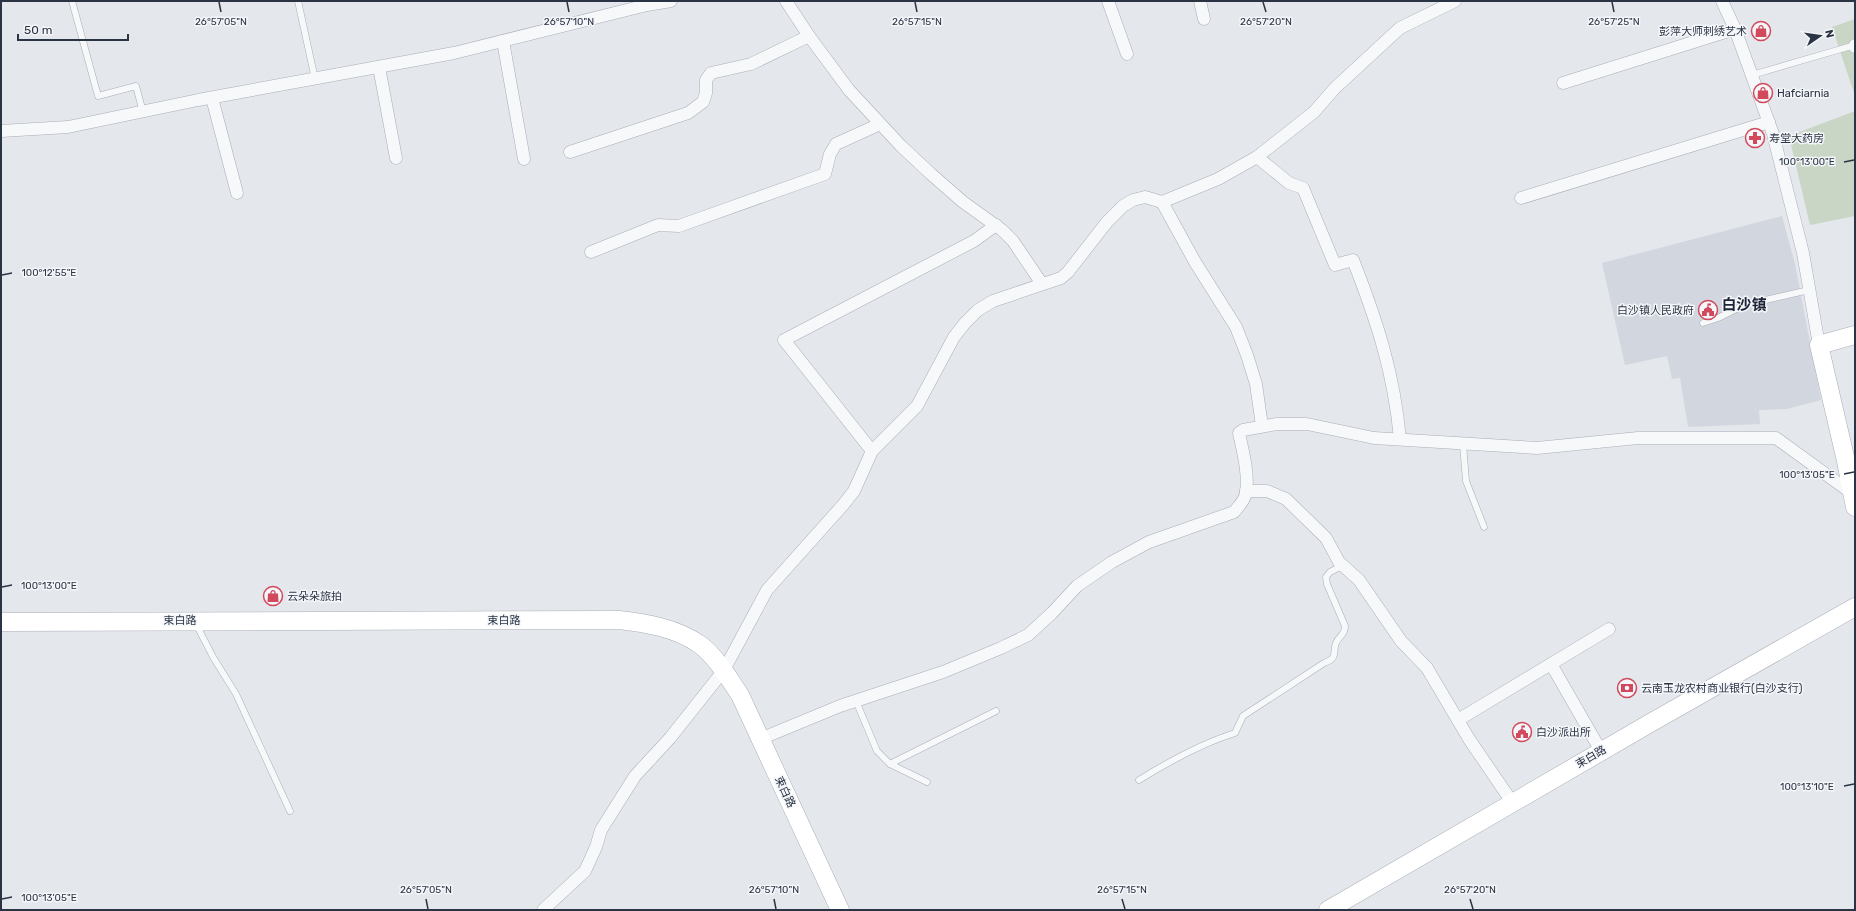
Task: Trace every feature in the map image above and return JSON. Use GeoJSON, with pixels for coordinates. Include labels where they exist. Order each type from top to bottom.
{"type":"FeatureCollection","features":[{"type":"Feature","properties":{"kind":"main road"},"geometry":{"type":"LineString","coordinates":[[1854,501],[1851,462],[1819,345],[1855,335]]}},
{"type":"Feature","properties":{"kind":"main road","name":"束白路"},"geometry":{"type":"LineString","coordinates":[[1328,910],[1512,802],[1855,607]]}},
{"type":"Feature","properties":{"kind":"main road","name":"束白路"},"geometry":{"type":"LineString","coordinates":[[1,622],[194,620],[619,620],[655,626],[686,637],[700,645],[724,670],[740,695],[840,910]]}},
{"type":"Feature","properties":{"kind":"street"},"geometry":{"type":"LineString","coordinates":[[1,130],[68,127],[212,98],[454,53],[647,3],[670,1]]}},
{"type":"Feature","properties":{"kind":"street"},"geometry":{"type":"LineString","coordinates":[[786,1],[809,36],[849,90],[880,124],[926,170],[963,202],[1014,241],[1042,284]]}},
{"type":"Feature","properties":{"kind":"street"},"geometry":{"type":"LineString","coordinates":[[1108,1],[1127,54]]}},
{"type":"Feature","properties":{"kind":"street"},"geometry":{"type":"LineString","coordinates":[[1200,1],[1204,19]]}},
{"type":"Feature","properties":{"kind":"street"},"geometry":{"type":"LineString","coordinates":[[543,910],[584,871],[596,847],[601,830],[635,776],[670,738],[724,670],[767,590],[843,505],[854,490],[872,451],[917,406],[954,337],[978,310],[993,301],[1061,278],[1068,272],[1107,222],[1123,206],[1133,200],[1145,197],[1162,202],[1218,179],[1256,157],[1314,112],[1335,88],[1400,28],[1455,1]]}},
{"type":"Feature","properties":{"kind":"street"},"geometry":{"type":"LineString","coordinates":[[1722,1],[1735,29],[1769,122],[1803,253],[1808,290],[1819,345]]}},
{"type":"Feature","properties":{"kind":"street"},"geometry":{"type":"LineString","coordinates":[[1563,83],[1735,29]]}},
{"type":"Feature","properties":{"kind":"street"},"geometry":{"type":"LineString","coordinates":[[570,152],[688,112],[703,102],[706,93],[706,80],[712,73],[751,64],[809,36]]}},
{"type":"Feature","properties":{"kind":"street"},"geometry":{"type":"LineString","coordinates":[[503,41],[524,159]]}},
{"type":"Feature","properties":{"kind":"street"},"geometry":{"type":"LineString","coordinates":[[379,67],[396,158]]}},
{"type":"Feature","properties":{"kind":"street"},"geometry":{"type":"LineString","coordinates":[[212,98],[237,193]]}},
{"type":"Feature","properties":{"kind":"street"},"geometry":{"type":"LineString","coordinates":[[1521,198],[1769,122]]}},
{"type":"Feature","properties":{"kind":"street"},"geometry":{"type":"LineString","coordinates":[[590,252],[658,225],[679,226],[825,174],[830,154],[836,144],[880,124]]}},
{"type":"Feature","properties":{"kind":"street"},"geometry":{"type":"LineString","coordinates":[[1256,157],[1289,183],[1302,188],[1335,265],[1353,260],[1376,320],[1388,361],[1398,418],[1400,440]]}},
{"type":"Feature","properties":{"kind":"street"},"geometry":{"type":"LineString","coordinates":[[1162,202],[1195,262],[1236,327],[1256,384],[1262,426]]}},
{"type":"Feature","properties":{"kind":"street"},"geometry":{"type":"LineString","coordinates":[[872,451],[784,340],[974,241],[996,226]]}},
{"type":"Feature","properties":{"kind":"street"},"geometry":{"type":"LineString","coordinates":[[760,739],[856,701],[975,660],[1028,635],[1052,613],[1077,586],[1118,558],[1149,542],[1234,512],[1241,504],[1246,491],[1246,470],[1239,433],[1243,430],[1277,424],[1307,424],[1360,436],[1400,440],[1537,448],[1638,438],[1776,438],[1854,501]]}},
{"type":"Feature","properties":{"kind":"street"},"geometry":{"type":"LineString","coordinates":[[1246,491],[1267,491],[1286,499],[1326,538],[1342,566],[1356,575],[1401,641],[1427,668],[1458,720],[1512,802]]}},
{"type":"Feature","properties":{"kind":"street"},"geometry":{"type":"LineString","coordinates":[[1458,720],[1609,629]]}},
{"type":"Feature","properties":{"kind":"street"},"geometry":{"type":"LineString","coordinates":[[1551,664],[1601,751]]}},
{"type":"Feature","properties":{"kind":"lane"},"geometry":{"type":"LineString","coordinates":[[72,1],[98,96],[136,86],[143,112]]}},
{"type":"Feature","properties":{"kind":"lane"},"geometry":{"type":"LineString","coordinates":[[298,1],[315,79]]}},
{"type":"Feature","properties":{"kind":"lane"},"geometry":{"type":"LineString","coordinates":[[1752,75],[1855,46]]}},
{"type":"Feature","properties":{"kind":"lane"},"geometry":{"type":"LineString","coordinates":[[1703,323],[1718,318],[1744,305],[1808,290]]}},
{"type":"Feature","properties":{"kind":"lane"},"geometry":{"type":"LineString","coordinates":[[1463,444],[1466,481],[1484,527]]}},
{"type":"Feature","properties":{"kind":"lane"},"geometry":{"type":"LineString","coordinates":[[1140,780],[1156,769],[1222,737],[1235,733],[1243,716],[1335,656],[1336,643],[1345,633],[1345,626],[1327,584],[1326,577],[1330,572],[1342,566]]}},
{"type":"Feature","properties":{"kind":"lane"},"geometry":{"type":"LineString","coordinates":[[194,620],[213,657],[236,694],[290,811]]}},
{"type":"Feature","properties":{"kind":"lane"},"geometry":{"type":"LineString","coordinates":[[856,701],[877,751],[890,764],[927,782]]}},
{"type":"Feature","properties":{"kind":"lane"},"geometry":{"type":"LineString","coordinates":[[890,764],[996,711]]}},
{"type":"Feature","properties":{"kind":"shaded area","name":"白沙镇人民政府"},"geometry":{"type":"Polygon","coordinates":[[[1782,216],[1795,264],[1821,400],[1787,409],[1759,410],[1760,424],[1688,427],[1680,378],[1672,379],[1667,356],[1625,365],[1602,263],[1782,216]]]}},
{"type":"Feature","properties":{"kind":"green space"},"geometry":{"type":"Polygon","coordinates":[[[1855,19],[1855,96],[1832,27],[1855,19]]]}},
{"type":"Feature","properties":{"kind":"green space"},"geometry":{"type":"Polygon","coordinates":[[[1855,111],[1855,216],[1810,225],[1789,136],[1855,111]]]}},
{"type":"Feature","properties":{"kind":"place","name":"彭萍大师刺绣艺术"},"geometry":{"type":"Point","coordinates":[1761,31]}},
{"type":"Feature","properties":{"kind":"place","name":"Hafciarnia"},"geometry":{"type":"Point","coordinates":[1763,93]}},
{"type":"Feature","properties":{"kind":"place","name":"寿堂大药房"},"geometry":{"type":"Point","coordinates":[1755,138]}},
{"type":"Feature","properties":{"kind":"place","name":"白沙镇人民政府"},"geometry":{"type":"Point","coordinates":[1708,310]}},
{"type":"Feature","properties":{"kind":"place","name":"云朵朵旅拍"},"geometry":{"type":"Point","coordinates":[273,596]}},
{"type":"Feature","properties":{"kind":"place","name":"云南玉龙农村商业银行(白沙支行)"},"geometry":{"type":"Point","coordinates":[1627,688]}},
{"type":"Feature","properties":{"kind":"place","name":"白沙派出所"},"geometry":{"type":"Point","coordinates":[1522,732]}},
{"type":"Feature","properties":{"kind":"district","name":"白沙镇"},"geometry":{"type":"Point","coordinates":[1744,305]}}]}
